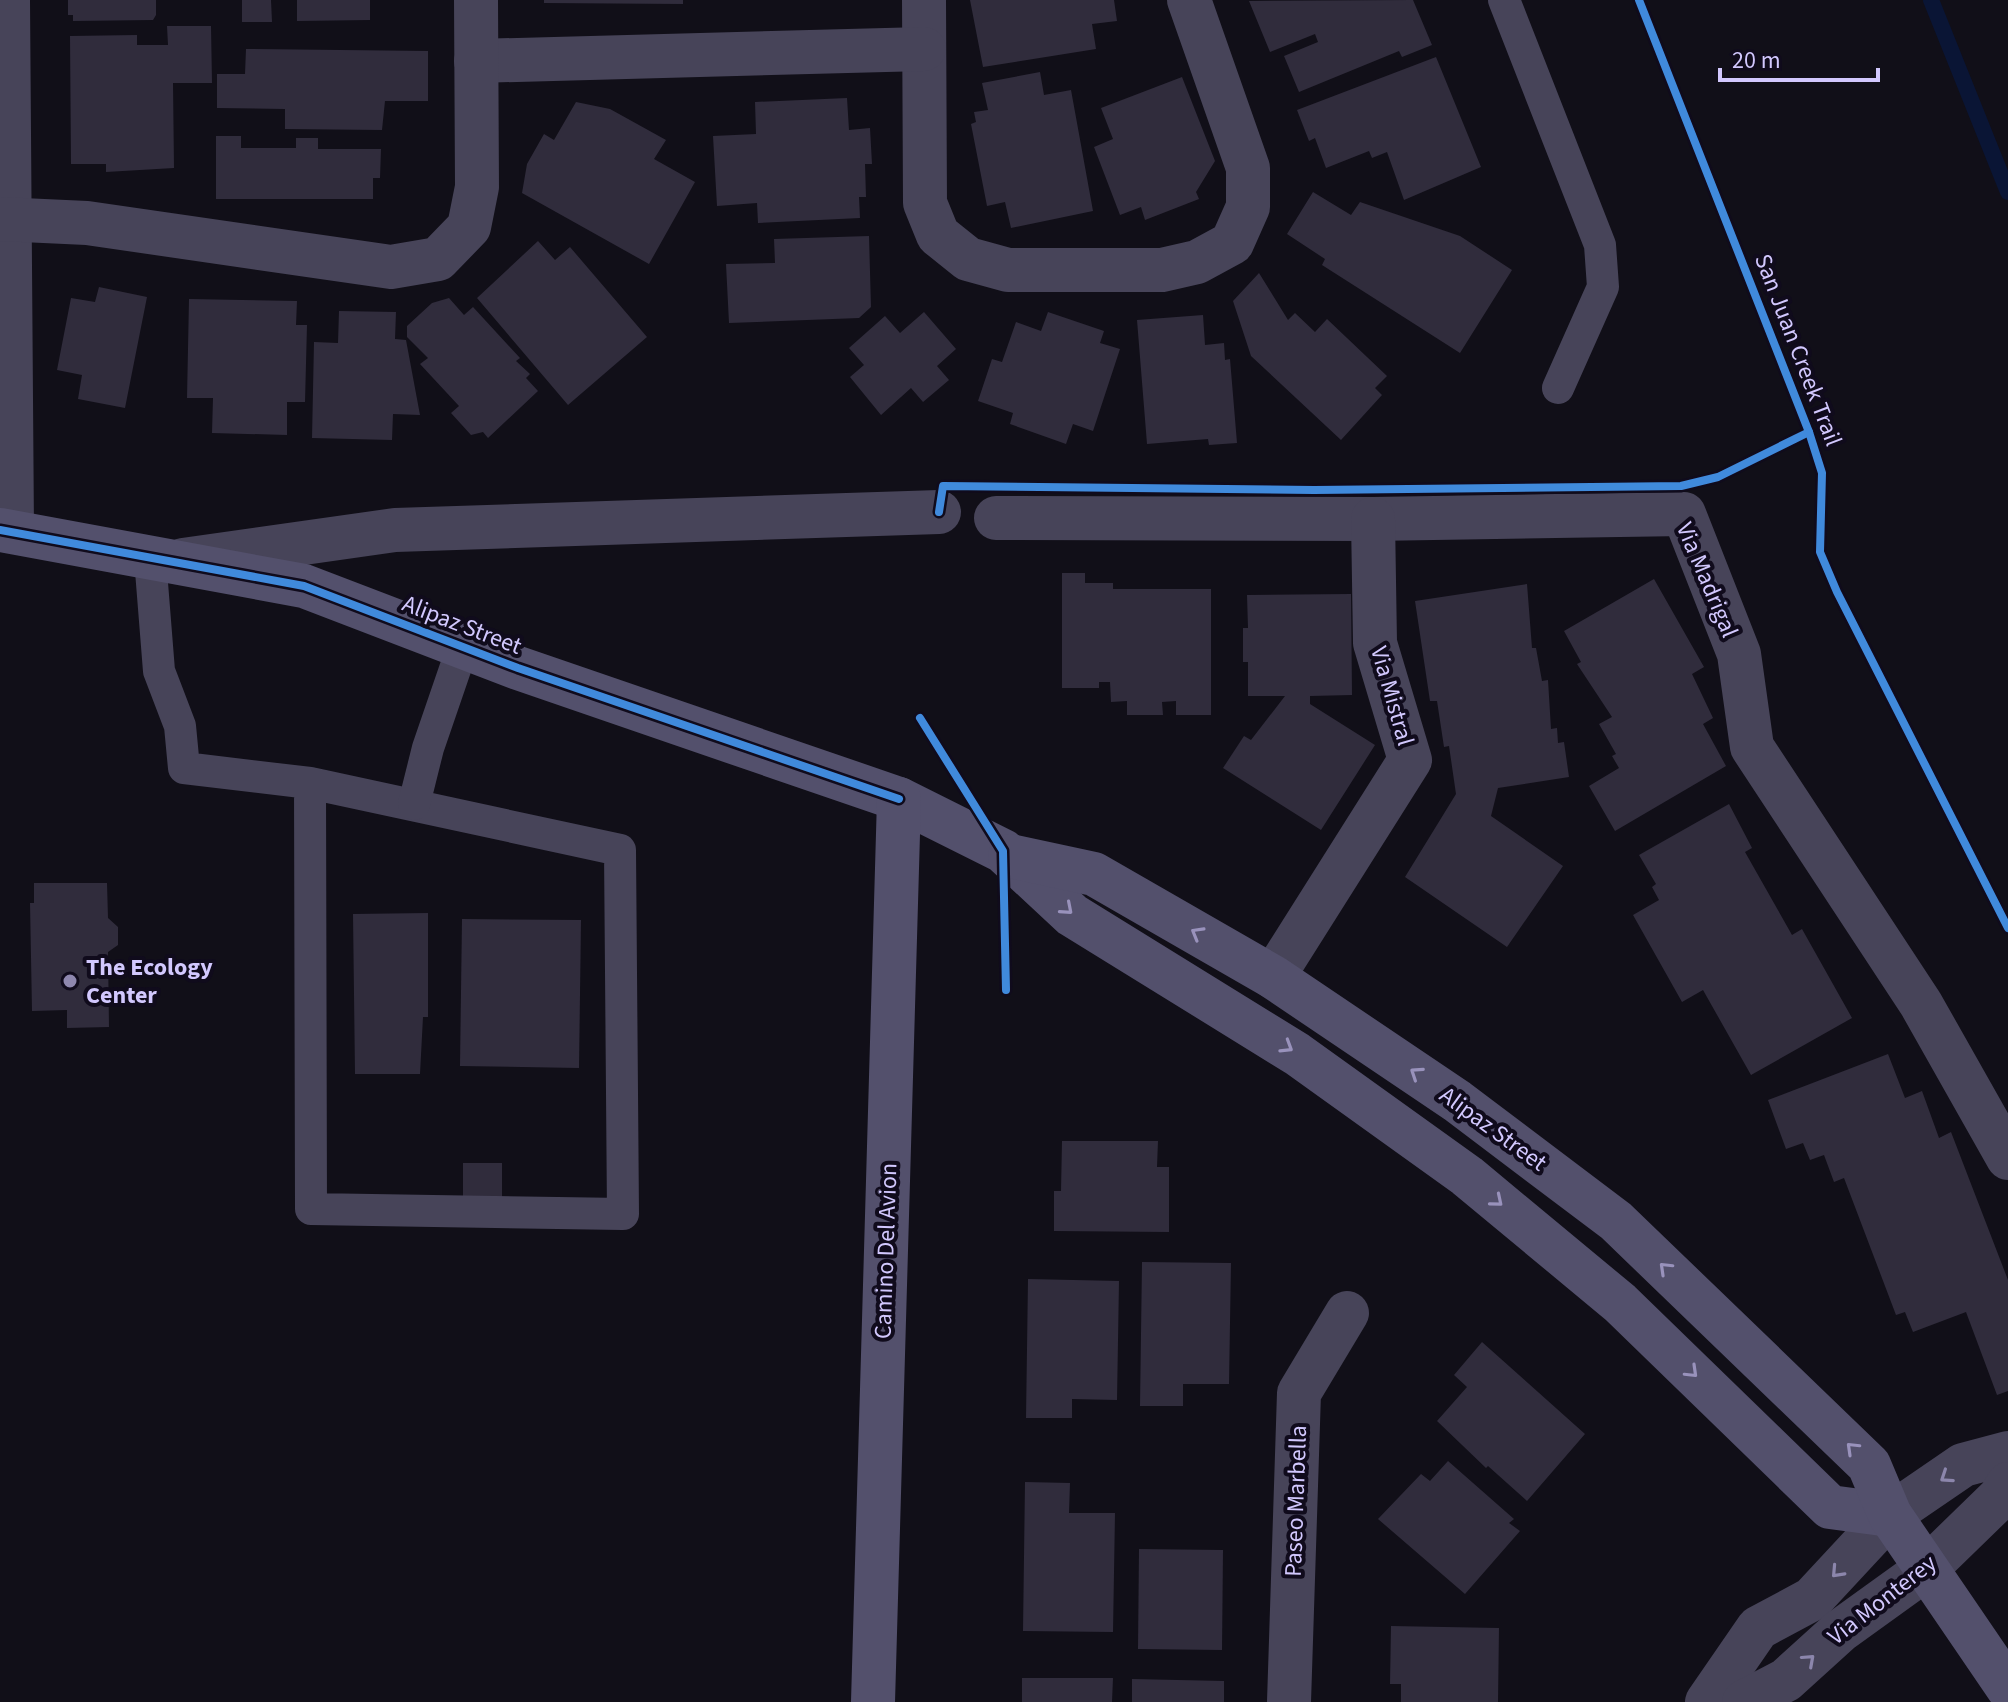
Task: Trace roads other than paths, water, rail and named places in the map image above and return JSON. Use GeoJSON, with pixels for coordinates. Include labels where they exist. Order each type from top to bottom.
{"type":"FeatureCollection","features":[{"type":"Feature","properties":{"kind":"street"},"geometry":{"type":"LineString","coordinates":[[6,531],[4,219],[8,0]]}},
{"type":"Feature","properties":{"kind":"street"},"geometry":{"type":"LineString","coordinates":[[4,219],[87,223],[391,267],[438,259],[469,227],[477,187],[476,0]]}},
{"type":"Feature","properties":{"kind":"street"},"geometry":{"type":"LineString","coordinates":[[924,0],[925,203],[938,235],[968,259],[1008,270],[1162,270],[1197,262],[1232,243],[1248,207],[1248,168],[1189,0]]}},
{"type":"Feature","properties":{"kind":"street"},"geometry":{"type":"LineString","coordinates":[[476,61],[924,49]]}},
{"type":"Feature","properties":{"kind":"street"},"geometry":{"type":"LineString","coordinates":[[159,560],[395,530],[939,512]]}},
{"type":"Feature","properties":{"kind":"street","name":"Via Madrigal"},"geometry":{"type":"LineString","coordinates":[[996,518],[1373,519],[1684,514],[1739,654],[1752,747],[1921,1004],[2008,1158]]}},
{"type":"Feature","properties":{"kind":"street","name":"Via Mistral"},"geometry":{"type":"LineString","coordinates":[[1273,977],[1410,760],[1375,643],[1373,519]]}},
{"type":"Feature","properties":{"kind":"street","name":"Alipaz Street"},"geometry":{"type":"LineString","coordinates":[[6,531],[304,586],[463,646],[899,799],[1010,856],[1094,874],[1273,977],[1457,1101],[1616,1221],[1869,1465],[1890,1515],[2008,1688]]}},
{"type":"Feature","properties":{"kind":"street","name":"Camino Del Avion"},"geometry":{"type":"LineString","coordinates":[[873,1702],[899,799]]}},
{"type":"Feature","properties":{"kind":"street","name":"Alipaz Street"},"geometry":{"type":"LineString","coordinates":[[1010,856],[1072,915],[1297,1054],[1467,1176],[1620,1303],[1830,1507],[1890,1515]]}},
{"type":"Feature","properties":{"kind":"street","name":"Paseo Marbella"},"geometry":{"type":"LineString","coordinates":[[1289,1702],[1299,1393],[1347,1313]]}},
{"type":"Feature","properties":{"kind":"street","name":"Via Monterey"},"geometry":{"type":"LineString","coordinates":[[1707,1702],[1758,1628],[1812,1599],[1890,1515],[1963,1465],[2008,1453]]}},
{"type":"Feature","properties":{"kind":"street","name":"Via Monterey"},"geometry":{"type":"LineString","coordinates":[[1744,1702],[1786,1680],[1840,1631],[1926,1569],[2000,1497],[2008,1484]]}},
{"type":"Feature","properties":{"kind":"lane"},"geometry":{"type":"LineString","coordinates":[[1504,0],[1600,245],[1603,287],[1558,388]]}},
{"type":"Feature","properties":{"kind":"lane"},"geometry":{"type":"LineString","coordinates":[[159,560],[159,671],[180,726],[184,768],[310,783],[620,850],[623,1214],[311,1209],[310,783]]}},
{"type":"Feature","properties":{"kind":"lane"},"geometry":{"type":"LineString","coordinates":[[414,804],[428,748],[463,646]]}},
{"type":"Feature","properties":{"kind":"waterway"},"geometry":{"type":"LineString","coordinates":[[1931,0],[2008,192]]}},
{"type":"Feature","properties":{"kind":"place","name":"The Ecology Center"},"geometry":{"type":"Point","coordinates":[70,981]}}]}
